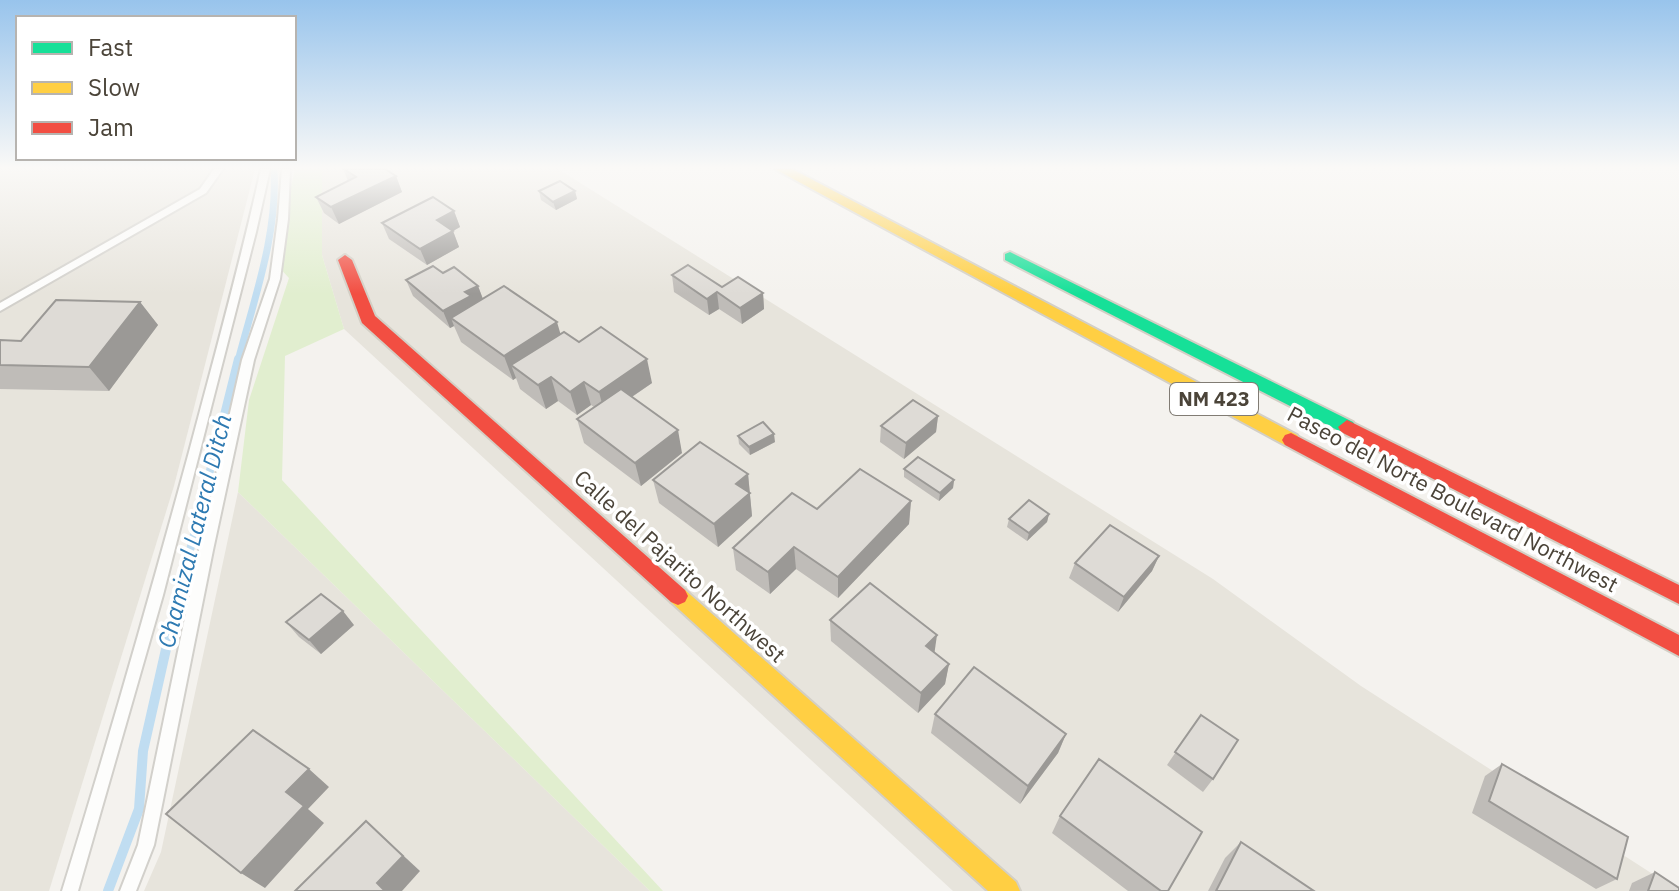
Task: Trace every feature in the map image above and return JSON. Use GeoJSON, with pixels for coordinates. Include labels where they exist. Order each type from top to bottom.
{"type":"FeatureCollection","features":[{"type":"Feature","properties":{"kind":"main road","name":"Paseo del Norte Boulevard Northwest"},"geometry":{"type":"LineString","coordinates":[[859,211],[1679,646]]}},
{"type":"Feature","properties":{"kind":"main road","name":"Paseo del Norte Boulevard Northwest"},"geometry":{"type":"LineString","coordinates":[[987,245],[1679,595]]}},
{"type":"Feature","properties":{"kind":"main road","name":"Calle del Pajarito Northwest"},"geometry":{"type":"LineString","coordinates":[[345,260],[368,319],[1007,891]]}},
{"type":"Feature","properties":{"kind":"lane"},"geometry":{"type":"LineString","coordinates":[[0,308],[169,211]]}},
{"type":"Feature","properties":{"kind":"lane"},"geometry":{"type":"LineString","coordinates":[[70,891],[163,573],[240,287],[257,211]]}},
{"type":"Feature","properties":{"kind":"lane"},"geometry":{"type":"LineString","coordinates":[[128,891],[146,845],[248,360],[275,279],[284,211]]}},
{"type":"Feature","properties":{"kind":"shaded area"},"geometry":{"type":"Polygon","coordinates":[[[0,211],[244,211],[174,486],[49,891],[0,891],[0,211]]]}},
{"type":"Feature","properties":{"kind":"shaded area"},"geometry":{"type":"Polygon","coordinates":[[[322,211],[624,211],[1213,579],[1361,686],[1679,891],[953,891],[344,329],[322,255],[322,211]]]}},
{"type":"Feature","properties":{"kind":"shaded area"},"geometry":{"type":"Polygon","coordinates":[[[238,492],[650,891],[144,891],[161,852],[238,492]]]}},
{"type":"Feature","properties":{"kind":"green space"},"geometry":{"type":"Polygon","coordinates":[[[286,211],[322,211],[322,255],[344,329],[285,356],[282,480],[663,891],[650,891],[238,492],[249,400],[289,278],[274,262],[286,211]]]}},
{"type":"Feature","properties":{"kind":"building"},"geometry":{"type":"Polygon","coordinates":[[[406,211],[454,211],[437,220],[453,231],[420,249],[382,223],[406,211]]]}},
{"type":"Feature","properties":{"kind":"building"},"geometry":{"type":"Polygon","coordinates":[[[688,265],[722,287],[738,277],[763,293],[740,308],[717,292],[707,299],[672,275],[688,265]]]}},
{"type":"Feature","properties":{"kind":"building"},"geometry":{"type":"Polygon","coordinates":[[[433,266],[443,273],[454,267],[478,286],[465,292],[471,296],[443,311],[406,280],[433,266]]]}},
{"type":"Feature","properties":{"kind":"building"},"geometry":{"type":"Polygon","coordinates":[[[504,286],[557,322],[504,356],[451,318],[504,286]]]}},
{"type":"Feature","properties":{"kind":"building"},"geometry":{"type":"Polygon","coordinates":[[[56,300],[140,302],[89,367],[0,365],[0,340],[21,341],[56,300]]]}},
{"type":"Feature","properties":{"kind":"building"},"geometry":{"type":"Polygon","coordinates":[[[601,327],[647,359],[599,392],[584,382],[570,392],[551,377],[538,385],[511,365],[564,332],[579,342],[601,327]]]}},
{"type":"Feature","properties":{"kind":"building"},"geometry":{"type":"Polygon","coordinates":[[[621,389],[678,430],[635,463],[577,419],[621,389]]]}},
{"type":"Feature","properties":{"kind":"building"},"geometry":{"type":"Polygon","coordinates":[[[913,400],[938,416],[906,443],[881,426],[913,400]]]}},
{"type":"Feature","properties":{"kind":"building"},"geometry":{"type":"Polygon","coordinates":[[[763,422],[774,434],[749,447],[738,436],[763,422]]]}},
{"type":"Feature","properties":{"kind":"building"},"geometry":{"type":"Polygon","coordinates":[[[700,442],[748,474],[736,484],[750,493],[714,524],[653,480],[700,442]]]}},
{"type":"Feature","properties":{"kind":"building"},"geometry":{"type":"Polygon","coordinates":[[[918,457],[954,480],[940,493],[904,469],[918,457]]]}},
{"type":"Feature","properties":{"kind":"building"},"geometry":{"type":"Polygon","coordinates":[[[860,469],[911,501],[838,577],[794,547],[768,572],[733,548],[792,493],[817,509],[860,469]]]}},
{"type":"Feature","properties":{"kind":"building"},"geometry":{"type":"Polygon","coordinates":[[[1029,500],[1049,514],[1029,533],[1009,519],[1029,500]]]}},
{"type":"Feature","properties":{"kind":"building"},"geometry":{"type":"Polygon","coordinates":[[[1110,525],[1159,556],[1124,597],[1075,563],[1110,525]]]}},
{"type":"Feature","properties":{"kind":"building"},"geometry":{"type":"Polygon","coordinates":[[[870,583],[937,635],[926,646],[949,664],[921,693],[830,620],[870,583]]]}},
{"type":"Feature","properties":{"kind":"building"},"geometry":{"type":"Polygon","coordinates":[[[321,594],[343,611],[309,640],[286,622],[321,594]]]}},
{"type":"Feature","properties":{"kind":"building"},"geometry":{"type":"Polygon","coordinates":[[[974,667],[1066,734],[1028,786],[935,714],[974,667]]]}},
{"type":"Feature","properties":{"kind":"building"},"geometry":{"type":"Polygon","coordinates":[[[1201,715],[1238,740],[1213,779],[1175,752],[1201,715]]]}},
{"type":"Feature","properties":{"kind":"building"},"geometry":{"type":"Polygon","coordinates":[[[253,730],[309,769],[286,792],[304,806],[241,873],[166,814],[253,730]]]}},
{"type":"Feature","properties":{"kind":"building"},"geometry":{"type":"Polygon","coordinates":[[[1099,759],[1202,832],[1168,891],[1161,891],[1060,816],[1099,759]]]}},
{"type":"Feature","properties":{"kind":"building"},"geometry":{"type":"Polygon","coordinates":[[[1502,764],[1628,837],[1617,879],[1489,801],[1502,764]]]}},
{"type":"Feature","properties":{"kind":"building"},"geometry":{"type":"Polygon","coordinates":[[[366,821],[403,856],[377,883],[385,891],[295,891],[366,821]]]}},
{"type":"Feature","properties":{"kind":"building"},"geometry":{"type":"Polygon","coordinates":[[[1241,842],[1314,891],[1216,891],[1241,842]]]}},
{"type":"Feature","properties":{"kind":"building"},"geometry":{"type":"Polygon","coordinates":[[[1655,872],[1679,888],[1679,891],[1648,891],[1655,872]]]}},
{"type":"Feature","properties":{"kind":"waterway","name":"Chamizal Lateral Ditch"},"geometry":{"type":"LineString","coordinates":[[238,361],[269,242],[273,211]]}},
{"type":"Feature","properties":{"kind":"waterway","name":"Chamizal Lateral Ditch"},"geometry":{"type":"LineString","coordinates":[[178,598],[238,359]]}},
{"type":"Feature","properties":{"kind":"waterway","name":"Chamizal Lateral Ditch"},"geometry":{"type":"LineString","coordinates":[[108,891],[139,809],[143,751],[178,596]]}},
{"type":"Feature","properties":{"kind":"traffic: fast"},"geometry":{"type":"LineString","coordinates":[[1010,257],[1347,427]]}},
{"type":"Feature","properties":{"kind":"traffic: slow"},"geometry":{"type":"LineString","coordinates":[[859,211],[1291,440]]}},
{"type":"Feature","properties":{"kind":"traffic: slow"},"geometry":{"type":"LineString","coordinates":[[678,596],[1007,891]]}},
{"type":"Feature","properties":{"kind":"traffic: jam"},"geometry":{"type":"LineString","coordinates":[[345,260],[368,319],[678,596]]}},
{"type":"Feature","properties":{"kind":"traffic: jam"},"geometry":{"type":"LineString","coordinates":[[1347,427],[1679,595]]}},
{"type":"Feature","properties":{"kind":"traffic: jam"},"geometry":{"type":"LineString","coordinates":[[1291,440],[1679,646]]}}]}
